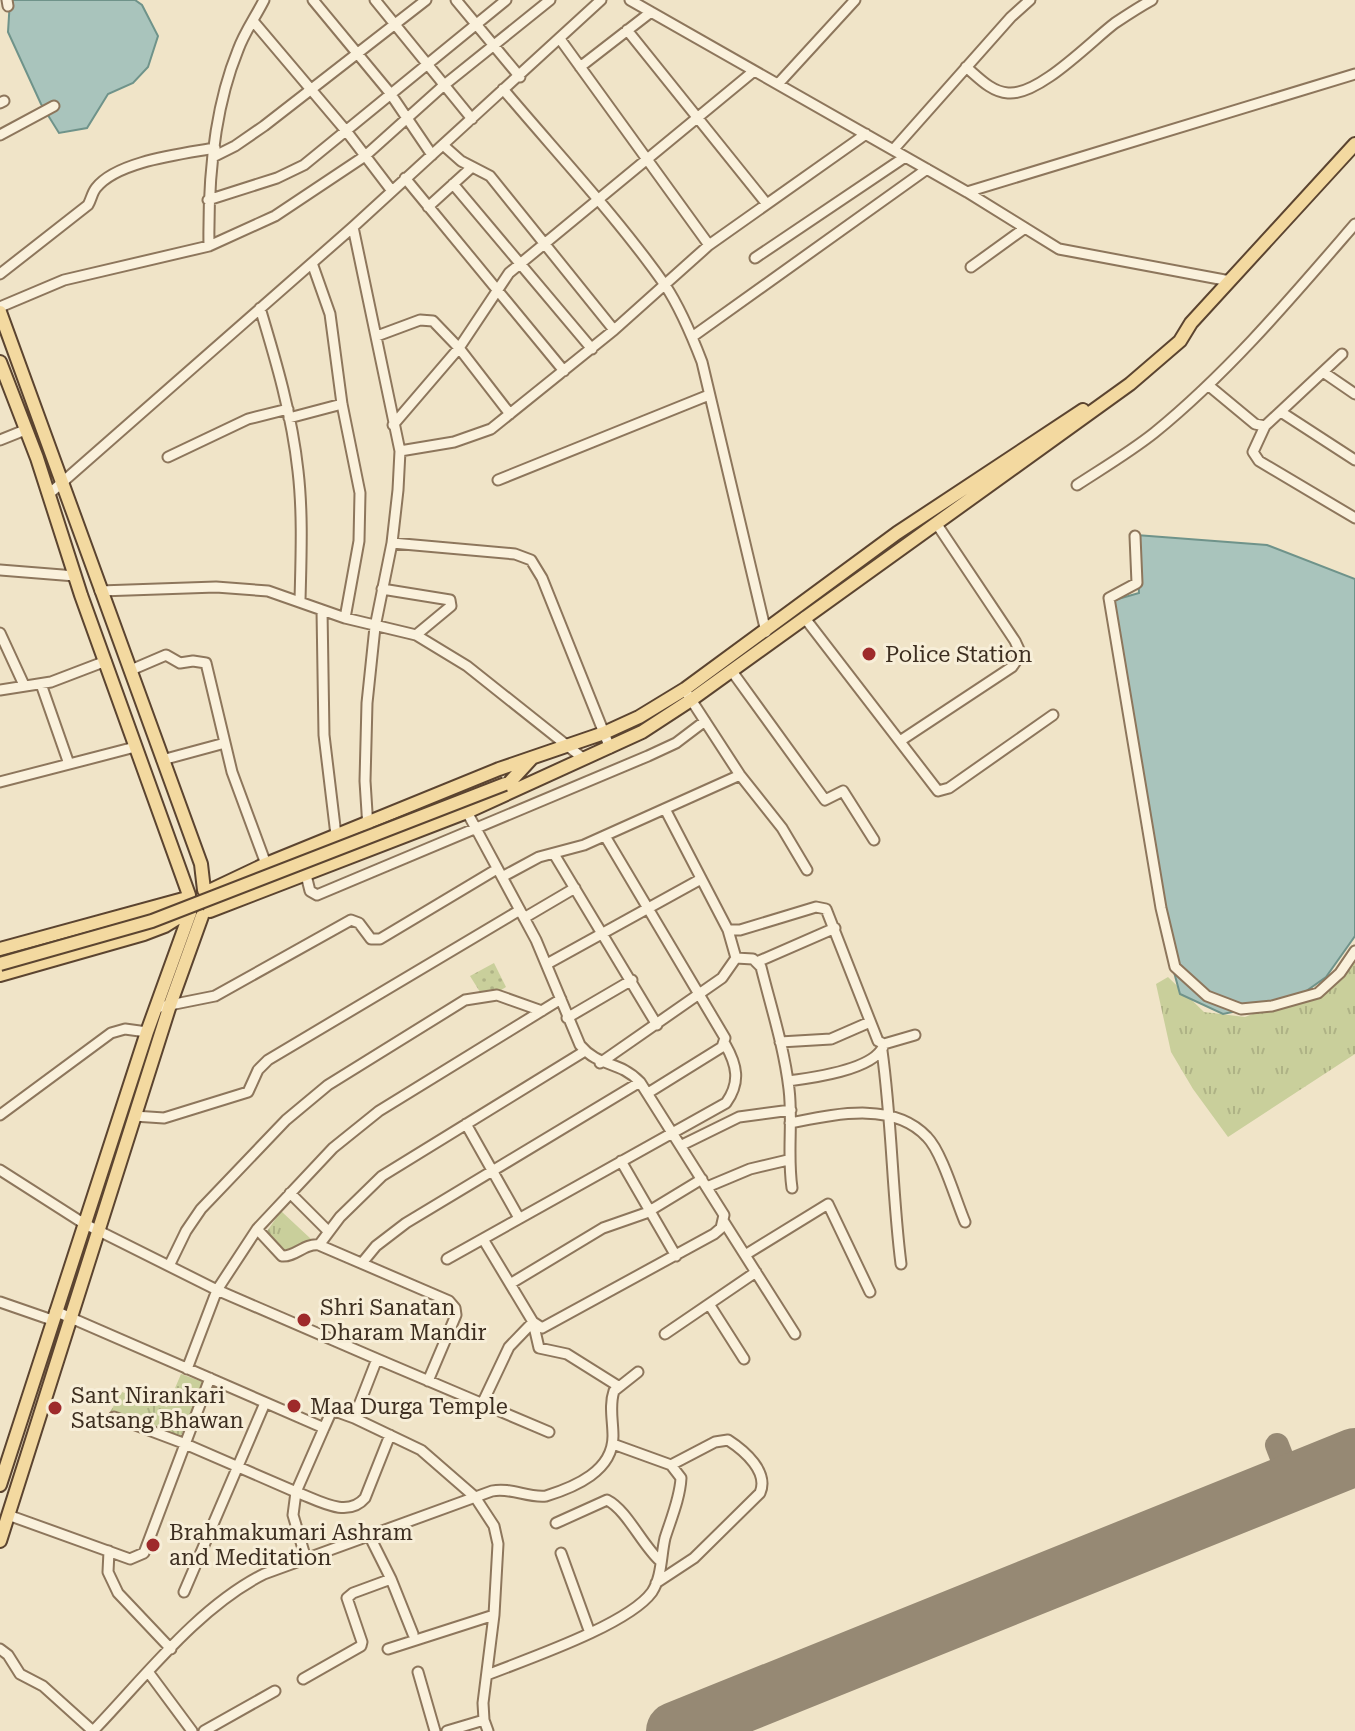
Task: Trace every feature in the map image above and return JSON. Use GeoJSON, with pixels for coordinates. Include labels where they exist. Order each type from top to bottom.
{"type":"FeatureCollection","features":[{"type":"Feature","properties":{"kind":"main road"},"geometry":{"type":"LineString","coordinates":[[0,1541],[170,1005],[197,890],[206,891],[336,835],[533,757],[604,733],[731,670],[768,637],[804,617],[897,533],[1086,407],[1191,323],[1355,144]]}},
{"type":"Feature","properties":{"kind":"main road"},"geometry":{"type":"LineString","coordinates":[[0,309],[201,864],[206,891],[213,901],[194,907],[165,926],[144,934],[0,975]]}},
{"type":"Feature","properties":{"kind":"main road"},"geometry":{"type":"LineString","coordinates":[[0,949],[194,907],[306,875],[467,812],[642,732],[688,694],[837,585],[936,523],[1130,384],[1180,341],[1191,323]]}},
{"type":"Feature","properties":{"kind":"main road"},"geometry":{"type":"LineString","coordinates":[[0,362],[194,907],[155,1008],[4,1453],[0,1482]]}},
{"type":"Feature","properties":{"kind":"main road"},"geometry":{"type":"LineString","coordinates":[[507,783],[533,757]]}},
{"type":"Feature","properties":{"kind":"main road"},"geometry":{"type":"LineString","coordinates":[[0,964],[152,921],[507,783],[544,777]]}},
{"type":"Feature","properties":{"kind":"street"},"geometry":{"type":"LineString","coordinates":[[209,246],[208,200],[227,83],[238,47],[264,0]]}},
{"type":"Feature","properties":{"kind":"street"},"geometry":{"type":"LineString","coordinates":[[375,0],[472,119]]}},
{"type":"Feature","properties":{"kind":"street"},"geometry":{"type":"LineString","coordinates":[[0,274],[88,205],[95,189],[109,177],[144,162],[214,153],[235,146],[426,0]]}},
{"type":"Feature","properties":{"kind":"street"},"geometry":{"type":"LineString","coordinates":[[456,0],[520,77]]}},
{"type":"Feature","properties":{"kind":"street"},"geometry":{"type":"LineString","coordinates":[[208,200],[277,178],[304,165],[506,0]]}},
{"type":"Feature","properties":{"kind":"street"},"geometry":{"type":"LineString","coordinates":[[0,309],[64,280],[209,246],[275,216],[365,156],[443,86],[550,0]]}},
{"type":"Feature","properties":{"kind":"street"},"geometry":{"type":"LineString","coordinates":[[49,494],[353,227],[601,0]]}},
{"type":"Feature","properties":{"kind":"street"},"geometry":{"type":"LineString","coordinates":[[630,0],[967,192],[1059,249],[1230,281]]}},
{"type":"Feature","properties":{"kind":"street"},"geometry":{"type":"LineString","coordinates":[[778,84],[855,0]]}},
{"type":"Feature","properties":{"kind":"street"},"geometry":{"type":"LineString","coordinates":[[893,150],[1030,0]]}},
{"type":"Feature","properties":{"kind":"street"},"geometry":{"type":"LineString","coordinates":[[966,67],[991,88],[1009,93],[1030,86],[1057,71],[1113,25],[1152,0]]}},
{"type":"Feature","properties":{"kind":"street"},"geometry":{"type":"LineString","coordinates":[[319,2],[390,93],[432,155]]}},
{"type":"Feature","properties":{"kind":"street"},"geometry":{"type":"LineString","coordinates":[[580,67],[651,12]]}},
{"type":"Feature","properties":{"kind":"street"},"geometry":{"type":"LineString","coordinates":[[253,21],[347,132],[392,191]]}},
{"type":"Feature","properties":{"kind":"street"},"geometry":{"type":"LineString","coordinates":[[627,30],[766,203]]}},
{"type":"Feature","properties":{"kind":"street"},"geometry":{"type":"LineString","coordinates":[[560,39],[709,245]]}},
{"type":"Feature","properties":{"kind":"street"},"geometry":{"type":"LineString","coordinates":[[393,425],[459,348],[501,281],[596,199],[754,71]]}},
{"type":"Feature","properties":{"kind":"street"},"geometry":{"type":"LineString","coordinates":[[967,192],[1355,74]]}},
{"type":"Feature","properties":{"kind":"street"},"geometry":{"type":"LineString","coordinates":[[503,89],[665,285],[692,337],[702,362],[768,637]]}},
{"type":"Feature","properties":{"kind":"street"},"geometry":{"type":"LineString","coordinates":[[0,135],[54,106]]}},
{"type":"Feature","properties":{"kind":"street"},"geometry":{"type":"LineString","coordinates":[[400,451],[476,436],[510,414],[592,349],[709,245],[866,134]]}},
{"type":"Feature","properties":{"kind":"street"},"geometry":{"type":"LineString","coordinates":[[443,145],[490,176],[614,330]]}},
{"type":"Feature","properties":{"kind":"street"},"geometry":{"type":"LineString","coordinates":[[755,258],[905,157]]}},
{"type":"Feature","properties":{"kind":"street"},"geometry":{"type":"LineString","coordinates":[[428,207],[472,167]]}},
{"type":"Feature","properties":{"kind":"street"},"geometry":{"type":"LineString","coordinates":[[692,337],[927,169]]}},
{"type":"Feature","properties":{"kind":"street"},"geometry":{"type":"LineString","coordinates":[[405,178],[564,371]]}},
{"type":"Feature","properties":{"kind":"street"},"geometry":{"type":"LineString","coordinates":[[453,184],[592,349]]}},
{"type":"Feature","properties":{"kind":"street"},"geometry":{"type":"LineString","coordinates":[[1077,485],[1153,434],[1208,385],[1276,315],[1355,224]]}},
{"type":"Feature","properties":{"kind":"street"},"geometry":{"type":"LineString","coordinates":[[353,227],[400,451],[392,543],[375,627],[365,747],[369,851]]}},
{"type":"Feature","properties":{"kind":"street"},"geometry":{"type":"LineString","coordinates":[[971,267],[1025,228]]}},
{"type":"Feature","properties":{"kind":"street"},"geometry":{"type":"LineString","coordinates":[[312,263],[330,314],[342,404],[360,493],[359,541],[345,618]]}},
{"type":"Feature","properties":{"kind":"street"},"geometry":{"type":"LineString","coordinates":[[260,308],[288,413],[298,471],[300,601]]}},
{"type":"Feature","properties":{"kind":"street"},"geometry":{"type":"LineString","coordinates":[[377,336],[426,319],[438,324],[510,414]]}},
{"type":"Feature","properties":{"kind":"street"},"geometry":{"type":"LineString","coordinates":[[1342,354],[1265,426],[1254,446],[1255,457],[1259,461],[1355,518]]}},
{"type":"Feature","properties":{"kind":"street"},"geometry":{"type":"LineString","coordinates":[[1323,372],[1355,394]]}},
{"type":"Feature","properties":{"kind":"street"},"geometry":{"type":"LineString","coordinates":[[1208,385],[1255,424],[1265,426]]}},
{"type":"Feature","properties":{"kind":"street"},"geometry":{"type":"LineString","coordinates":[[498,480],[709,395]]}},
{"type":"Feature","properties":{"kind":"street"},"geometry":{"type":"LineString","coordinates":[[168,457],[248,419],[342,404]]}},
{"type":"Feature","properties":{"kind":"street"},"geometry":{"type":"LineString","coordinates":[[1281,412],[1355,460]]}},
{"type":"Feature","properties":{"kind":"street"},"geometry":{"type":"LineString","coordinates":[[0,440],[25,430]]}},
{"type":"Feature","properties":{"kind":"street"},"geometry":{"type":"LineString","coordinates":[[900,741],[1012,667],[1021,654],[936,523]]}},
{"type":"Feature","properties":{"kind":"street"},"geometry":{"type":"LineString","coordinates":[[1135,536],[1137,583],[1109,598],[1161,908],[1175,967],[1207,996],[1241,1009],[1272,1006],[1318,993],[1340,973],[1355,951]]}},
{"type":"Feature","properties":{"kind":"street"},"geometry":{"type":"LineString","coordinates":[[392,543],[515,554],[531,560],[542,578],[610,748]]}},
{"type":"Feature","properties":{"kind":"street"},"geometry":{"type":"LineString","coordinates":[[0,570],[75,576]]}},
{"type":"Feature","properties":{"kind":"street"},"geometry":{"type":"LineString","coordinates":[[382,589],[450,600],[451,606],[416,635]]}},
{"type":"Feature","properties":{"kind":"street"},"geometry":{"type":"LineString","coordinates":[[100,591],[268,591],[375,627],[416,635],[467,666],[584,759]]}},
{"type":"Feature","properties":{"kind":"street"},"geometry":{"type":"LineString","coordinates":[[322,610],[324,735],[336,835]]}},
{"type":"Feature","properties":{"kind":"street"},"geometry":{"type":"LineString","coordinates":[[804,617],[934,787],[943,791],[1053,715]]}},
{"type":"Feature","properties":{"kind":"street"},"geometry":{"type":"LineString","coordinates":[[1,640],[24,685]]}},
{"type":"Feature","properties":{"kind":"street"},"geometry":{"type":"LineString","coordinates":[[131,670],[166,655],[177,663],[206,663],[232,772],[266,864]]}},
{"type":"Feature","properties":{"kind":"street"},"geometry":{"type":"LineString","coordinates":[[0,690],[41,684],[106,661]]}},
{"type":"Feature","properties":{"kind":"street"},"geometry":{"type":"LineString","coordinates":[[731,670],[825,800],[843,791],[874,840]]}},
{"type":"Feature","properties":{"kind":"street"},"geometry":{"type":"LineString","coordinates":[[41,684],[69,764]]}},
{"type":"Feature","properties":{"kind":"street"},"geometry":{"type":"LineString","coordinates":[[688,694],[740,775],[782,828],[807,870]]}},
{"type":"Feature","properties":{"kind":"street"},"geometry":{"type":"LineString","coordinates":[[306,875],[310,891],[317,895],[648,756],[676,743],[705,721]]}},
{"type":"Feature","properties":{"kind":"street"},"geometry":{"type":"LineString","coordinates":[[162,760],[225,743]]}},
{"type":"Feature","properties":{"kind":"street"},"geometry":{"type":"LineString","coordinates":[[0,782],[135,747]]}},
{"type":"Feature","properties":{"kind":"street"},"geometry":{"type":"LineString","coordinates":[[155,1008],[193,1002],[235,987],[351,920],[359,923],[371,939],[380,939],[499,873],[605,836],[740,775]]}},
{"type":"Feature","properties":{"kind":"street"},"geometry":{"type":"LineString","coordinates":[[665,809],[728,930],[736,958]]}},
{"type":"Feature","properties":{"kind":"street"},"geometry":{"type":"LineString","coordinates":[[467,812],[547,964],[567,1018],[585,1051],[600,1063],[622,1067],[640,1082],[682,1145],[724,1215],[724,1222],[795,1334]]}},
{"type":"Feature","properties":{"kind":"street"},"geometry":{"type":"LineString","coordinates":[[447,1259],[716,1111],[734,1092],[737,1080],[735,1067],[725,1038],[605,836]]}},
{"type":"Feature","properties":{"kind":"street"},"geometry":{"type":"LineString","coordinates":[[554,854],[657,1025]]}},
{"type":"Feature","properties":{"kind":"street"},"geometry":{"type":"LineString","coordinates":[[547,964],[701,879]]}},
{"type":"Feature","properties":{"kind":"street"},"geometry":{"type":"LineString","coordinates":[[134,1116],[164,1118],[248,1092],[258,1070],[268,1060],[522,914],[575,888]]}},
{"type":"Feature","properties":{"kind":"street"},"geometry":{"type":"LineString","coordinates":[[728,930],[740,930],[822,907],[829,913],[870,1022],[883,1048],[893,1202],[901,1264]]}},
{"type":"Feature","properties":{"kind":"street"},"geometry":{"type":"LineString","coordinates":[[757,962],[835,928]]}},
{"type":"Feature","properties":{"kind":"street"},"geometry":{"type":"LineString","coordinates":[[600,1063],[699,996],[722,978],[736,958]]}},
{"type":"Feature","properties":{"kind":"street"},"geometry":{"type":"LineString","coordinates":[[736,958],[757,962],[780,1042],[791,1110],[788,1160],[792,1188]]}},
{"type":"Feature","properties":{"kind":"street"},"geometry":{"type":"LineString","coordinates":[[567,1018],[632,980]]}},
{"type":"Feature","properties":{"kind":"street"},"geometry":{"type":"LineString","coordinates":[[169,1266],[201,1209],[286,1120],[328,1085],[465,1000],[497,995],[542,1011]]}},
{"type":"Feature","properties":{"kind":"street"},"geometry":{"type":"LineString","coordinates":[[187,1369],[217,1290],[257,1229],[333,1148],[379,1111],[561,999]]}},
{"type":"Feature","properties":{"kind":"street"},"geometry":{"type":"LineString","coordinates":[[780,1042],[831,1039],[870,1022]]}},
{"type":"Feature","properties":{"kind":"street"},"geometry":{"type":"LineString","coordinates":[[0,1115],[111,1033],[125,1029],[147,1032]]}},
{"type":"Feature","properties":{"kind":"street"},"geometry":{"type":"LineString","coordinates":[[788,1081],[840,1071],[876,1057],[883,1048],[915,1035]]}},
{"type":"Feature","properties":{"kind":"street"},"geometry":{"type":"LineString","coordinates":[[648,1093],[725,1044]]}},
{"type":"Feature","properties":{"kind":"street"},"geometry":{"type":"LineString","coordinates":[[319,1245],[328,1231],[382,1176],[585,1051]]}},
{"type":"Feature","properties":{"kind":"street"},"geometry":{"type":"LineString","coordinates":[[362,1263],[376,1246],[406,1223],[640,1082]]}},
{"type":"Feature","properties":{"kind":"street"},"geometry":{"type":"LineString","coordinates":[[682,1145],[739,1117],[791,1110]]}},
{"type":"Feature","properties":{"kind":"street"},"geometry":{"type":"LineString","coordinates":[[790,1123],[849,1112],[889,1117],[908,1124],[927,1137],[935,1148],[965,1222]]}},
{"type":"Feature","properties":{"kind":"street"},"geometry":{"type":"LineString","coordinates":[[466,1124],[519,1218]]}},
{"type":"Feature","properties":{"kind":"street"},"geometry":{"type":"LineString","coordinates":[[510,1284],[603,1228],[650,1210],[705,1183],[788,1160]]}},
{"type":"Feature","properties":{"kind":"street"},"geometry":{"type":"LineString","coordinates":[[621,1161],[676,1256]]}},
{"type":"Feature","properties":{"kind":"street"},"geometry":{"type":"LineString","coordinates":[[0,1170],[83,1223],[217,1290],[549,1432]]}},
{"type":"Feature","properties":{"kind":"street"},"geometry":{"type":"LineString","coordinates":[[290,1193],[328,1231]]}},
{"type":"Feature","properties":{"kind":"street"},"geometry":{"type":"LineString","coordinates":[[745,1255],[828,1204],[870,1292]]}},
{"type":"Feature","properties":{"kind":"street"},"geometry":{"type":"LineString","coordinates":[[483,1239],[533,1322],[537,1327],[547,1327],[714,1234],[724,1222]]}},
{"type":"Feature","properties":{"kind":"street"},"geometry":{"type":"LineString","coordinates":[[257,1229],[282,1256],[289,1257],[311,1244],[319,1245],[449,1301],[456,1315],[428,1381]]}},
{"type":"Feature","properties":{"kind":"street"},"geometry":{"type":"LineString","coordinates":[[665,1334],[756,1272]]}},
{"type":"Feature","properties":{"kind":"street"},"geometry":{"type":"LineString","coordinates":[[0,1302],[71,1317],[324,1428]]}},
{"type":"Feature","properties":{"kind":"street"},"geometry":{"type":"LineString","coordinates":[[709,1304],[744,1359]]}},
{"type":"Feature","properties":{"kind":"street"},"geometry":{"type":"LineString","coordinates":[[533,1322],[539,1348],[567,1354],[618,1386]]}},
{"type":"Feature","properties":{"kind":"street"},"geometry":{"type":"LineString","coordinates":[[482,1404],[509,1347],[533,1322]]}},
{"type":"Feature","properties":{"kind":"street"},"geometry":{"type":"LineString","coordinates":[[354,1418],[377,1359]]}},
{"type":"Feature","properties":{"kind":"street"},"geometry":{"type":"LineString","coordinates":[[0,1649],[8,1655],[20,1674],[43,1686],[93,1731],[215,1604],[264,1574],[475,1497],[509,1489],[538,1497],[555,1493],[601,1468],[613,1444],[612,1397],[618,1386],[638,1372]]}},
{"type":"Feature","properties":{"kind":"street"},"geometry":{"type":"LineString","coordinates":[[8,1515],[130,1559],[144,1553],[210,1378]]}},
{"type":"Feature","properties":{"kind":"street"},"geometry":{"type":"LineString","coordinates":[[184,1592],[265,1403]]}},
{"type":"Feature","properties":{"kind":"street"},"geometry":{"type":"LineString","coordinates":[[306,1559],[293,1515],[296,1492],[332,1410],[421,1450],[475,1497],[494,1526],[498,1544],[494,1615],[483,1703],[488,1731]]}},
{"type":"Feature","properties":{"kind":"street"},"geometry":{"type":"LineString","coordinates":[[114,1417],[343,1509],[359,1505],[365,1498],[390,1435]]}},
{"type":"Feature","properties":{"kind":"street"},"geometry":{"type":"LineString","coordinates":[[487,1675],[590,1633],[646,1598],[656,1583],[694,1558],[760,1493],[764,1485],[760,1470],[728,1440],[715,1442],[671,1465]]}},
{"type":"Feature","properties":{"kind":"street"},"geometry":{"type":"LineString","coordinates":[[613,1444],[671,1465],[681,1478],[656,1583]]}},
{"type":"Feature","properties":{"kind":"street"},"geometry":{"type":"LineString","coordinates":[[556,1523],[607,1500],[616,1505],[644,1546],[660,1561]]}},
{"type":"Feature","properties":{"kind":"street"},"geometry":{"type":"LineString","coordinates":[[370,1537],[413,1634]]}},
{"type":"Feature","properties":{"kind":"street"},"geometry":{"type":"LineString","coordinates":[[109,1551],[108,1572],[118,1593],[171,1649]]}},
{"type":"Feature","properties":{"kind":"street"},"geometry":{"type":"LineString","coordinates":[[561,1553],[590,1633]]}},
{"type":"Feature","properties":{"kind":"street"},"geometry":{"type":"LineString","coordinates":[[303,1679],[361,1646],[347,1598],[391,1579]]}},
{"type":"Feature","properties":{"kind":"street"},"geometry":{"type":"LineString","coordinates":[[388,1649],[494,1615]]}},
{"type":"Feature","properties":{"kind":"street"},"geometry":{"type":"LineString","coordinates":[[418,1672],[435,1731]]}},
{"type":"Feature","properties":{"kind":"street"},"geometry":{"type":"LineString","coordinates":[[149,1673],[187,1729]]}},
{"type":"Feature","properties":{"kind":"street"},"geometry":{"type":"LineString","coordinates":[[204,1731],[275,1691]]}},
{"type":"Feature","properties":{"kind":"street"},"geometry":{"type":"LineString","coordinates":[[447,1731],[484,1720]]}},
{"type":"Feature","properties":{"kind":"green space"},"geometry":{"type":"Polygon","coordinates":[[[1355,946],[1355,1054],[1228,1137],[1171,1052],[1156,984],[1168,977],[1204,1012],[1245,1017],[1326,985],[1355,946]]]}},
{"type":"Feature","properties":{"kind":"green space"},"geometry":{"type":"Polygon","coordinates":[[[494,963],[506,987],[485,1000],[470,976],[494,963]]]}},
{"type":"Feature","properties":{"kind":"green space"},"geometry":{"type":"Polygon","coordinates":[[[281,1211],[311,1239],[284,1259],[261,1240],[281,1211]]]}},
{"type":"Feature","properties":{"kind":"green space"},"geometry":{"type":"Polygon","coordinates":[[[181,1374],[203,1382],[181,1436],[110,1412],[122,1392],[167,1407],[181,1374]]]}},
{"type":"Feature","properties":{"kind":"water"},"geometry":{"type":"Polygon","coordinates":[[[10,0],[135,0],[142,5],[158,36],[148,67],[133,83],[108,94],[87,128],[59,133],[41,104],[8,32],[10,0]]]}},
{"type":"Feature","properties":{"kind":"water"},"geometry":{"type":"Polygon","coordinates":[[[1136,535],[1267,545],[1355,579],[1355,936],[1326,977],[1295,999],[1223,1014],[1180,994],[1159,917],[1111,601],[1139,593],[1136,535]]]}},
{"type":"Feature","properties":{"kind":"taxiway"},"geometry":{"type":"LineString","coordinates":[[1277,1445],[1291,1481]]}},
{"type":"Feature","properties":{"kind":"runway"},"geometry":{"type":"LineString","coordinates":[[675,1731],[1355,1457]]}},
{"type":"Feature","properties":{"kind":"place","name":"Police Station"},"geometry":{"type":"Point","coordinates":[869,654]}},
{"type":"Feature","properties":{"kind":"place","name":"Shri Sanatan Dharam Mandir"},"geometry":{"type":"Point","coordinates":[304,1320]}},
{"type":"Feature","properties":{"kind":"place","name":"Maa Durga Temple"},"geometry":{"type":"Point","coordinates":[294,1406]}},
{"type":"Feature","properties":{"kind":"place","name":"Sant Nirankari Satsang Bhawan"},"geometry":{"type":"Point","coordinates":[55,1408]}},
{"type":"Feature","properties":{"kind":"place","name":"Brahmakumari Ashram and Meditation"},"geometry":{"type":"Point","coordinates":[153,1545]}}]}
